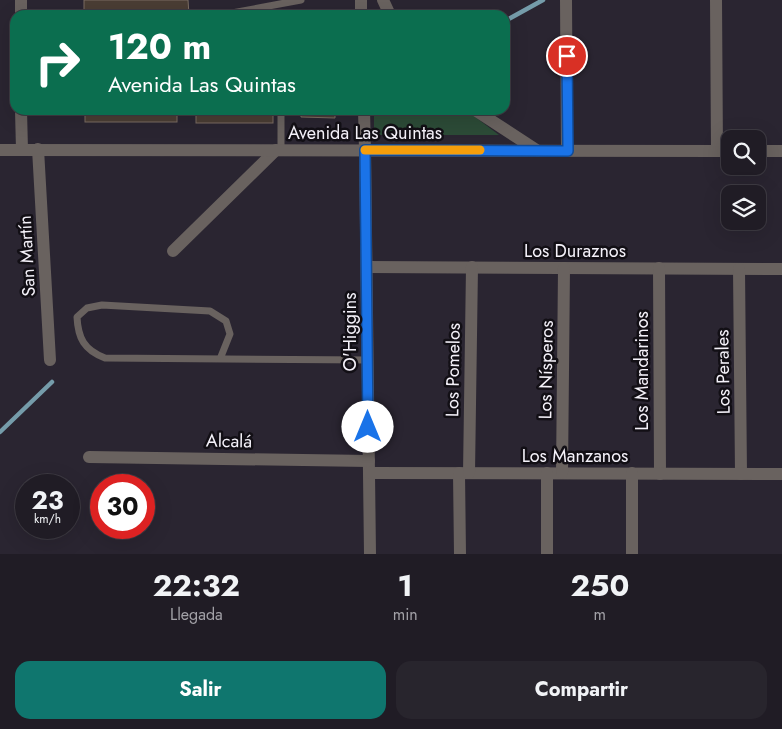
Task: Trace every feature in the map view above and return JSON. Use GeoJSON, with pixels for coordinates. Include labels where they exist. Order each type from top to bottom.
{"type":"FeatureCollection","features":[{"type":"Feature","properties":{"kind":"street"},"geometry":{"type":"LineString","coordinates":[[566,0],[568,151]]}},
{"type":"Feature","properties":{"kind":"street"},"geometry":{"type":"LineString","coordinates":[[716,0],[723,130]]}},
{"type":"Feature","properties":{"kind":"street"},"geometry":{"type":"LineString","coordinates":[[21,115],[22,150]]}},
{"type":"Feature","properties":{"kind":"street","name":"O'Higgins"},"geometry":{"type":"LineString","coordinates":[[364,115],[370,554]]}},
{"type":"Feature","properties":{"kind":"street"},"geometry":{"type":"LineString","coordinates":[[483,115],[538,151]]}},
{"type":"Feature","properties":{"kind":"street","name":"Avenida Las Quintas"},"geometry":{"type":"LineString","coordinates":[[0,150],[721,151]]}},
{"type":"Feature","properties":{"kind":"street","name":"San Martín"},"geometry":{"type":"LineString","coordinates":[[38,150],[50,360]]}},
{"type":"Feature","properties":{"kind":"street"},"geometry":{"type":"LineString","coordinates":[[174,251],[278,150]]}},
{"type":"Feature","properties":{"kind":"street"},"geometry":{"type":"LineString","coordinates":[[766,151],[782,151]]}},
{"type":"Feature","properties":{"kind":"street","name":"Los Duraznos"},"geometry":{"type":"LineString","coordinates":[[367,267],[782,270]]}},
{"type":"Feature","properties":{"kind":"street","name":"Los Pomelos"},"geometry":{"type":"LineString","coordinates":[[460,554],[472,267]]}},
{"type":"Feature","properties":{"kind":"street","name":"Los Nísperos"},"geometry":{"type":"LineString","coordinates":[[562,473],[564,268]]}},
{"type":"Feature","properties":{"kind":"street","name":"Los Mandarinos"},"geometry":{"type":"LineString","coordinates":[[659,268],[660,474]]}},
{"type":"Feature","properties":{"kind":"street","name":"Los Perales"},"geometry":{"type":"LineString","coordinates":[[739,269],[741,474]]}},
{"type":"Feature","properties":{"kind":"street","name":"Alcalá"},"geometry":{"type":"LineString","coordinates":[[89,457],[369,467]]}},
{"type":"Feature","properties":{"kind":"street","name":"Los Manzanos"},"geometry":{"type":"LineString","coordinates":[[369,467],[464,473],[782,474]]}},
{"type":"Feature","properties":{"kind":"street"},"geometry":{"type":"LineString","coordinates":[[547,473],[547,554]]}},
{"type":"Feature","properties":{"kind":"street"},"geometry":{"type":"LineString","coordinates":[[632,474],[632,554]]}},
{"type":"Feature","properties":{"kind":"lane"},"geometry":{"type":"LineString","coordinates":[[248,10],[301,0]]}},
{"type":"Feature","properties":{"kind":"lane"},"geometry":{"type":"LineString","coordinates":[[278,150],[281,115]]}},
{"type":"Feature","properties":{"kind":"lane"},"geometry":{"type":"LineString","coordinates":[[220,359],[230,334],[226,321],[210,311],[102,305],[87,308],[77,318],[78,335],[94,354],[105,358],[220,359],[368,360]]}},
{"type":"Feature","properties":{"kind":"green space"},"geometry":{"type":"Polygon","coordinates":[[[374,115],[473,115],[499,135],[374,135],[374,115]]]}},
{"type":"Feature","properties":{"kind":"building"},"geometry":{"type":"Polygon","coordinates":[[[84,0],[188,0],[189,10],[84,10],[84,0]]]}},
{"type":"Feature","properties":{"kind":"building"},"geometry":{"type":"Polygon","coordinates":[[[85,115],[177,115],[177,122],[85,122],[85,115]]]}},
{"type":"Feature","properties":{"kind":"building"},"geometry":{"type":"Polygon","coordinates":[[[196,115],[273,115],[273,123],[196,123],[196,115]]]}},
{"type":"Feature","properties":{"kind":"building"},"geometry":{"type":"Polygon","coordinates":[[[301,115],[335,115],[335,118],[301,117],[301,115]]]}},
{"type":"Feature","properties":{"kind":"waterway"},"geometry":{"type":"LineString","coordinates":[[510,18],[543,0]]}},
{"type":"Feature","properties":{"kind":"waterway"},"geometry":{"type":"LineString","coordinates":[[0,432],[52,382]]}},
{"type":"Feature","properties":{"kind":"slow traffic"},"geometry":{"type":"LineString","coordinates":[[365,150],[480,150]]}},
{"type":"Feature","properties":{"kind":"route"},"geometry":{"type":"LineString","coordinates":[[368,427],[365,150],[568,151],[567,56]]}}]}
